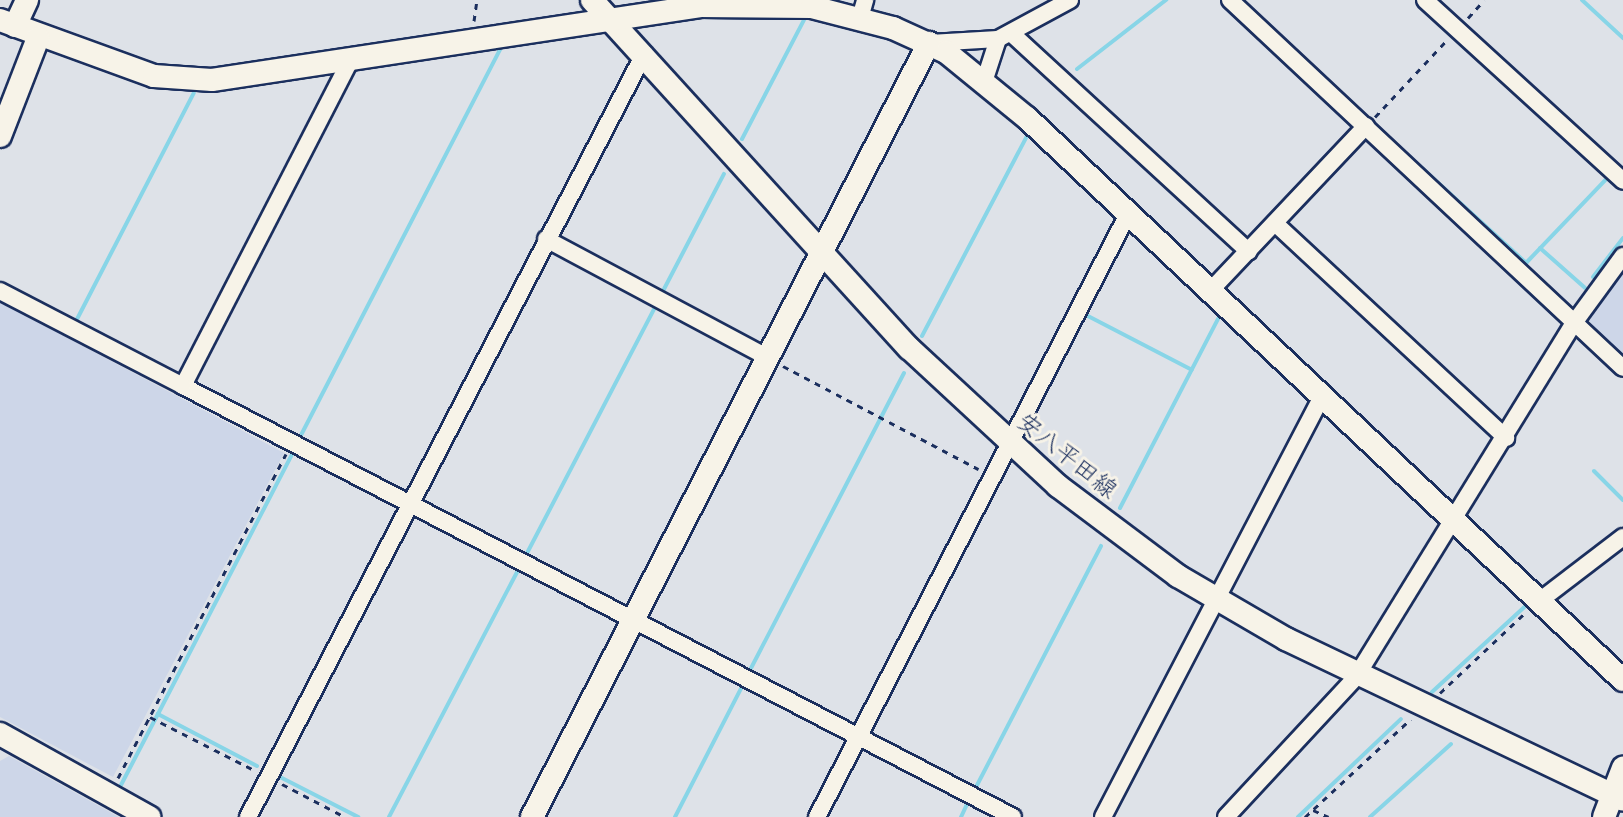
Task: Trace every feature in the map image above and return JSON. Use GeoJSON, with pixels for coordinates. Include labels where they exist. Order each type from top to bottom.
{"type":"FeatureCollection","features":[{"type":"Feature","properties":{"kind":"street"},"geometry":{"type":"LineString","coordinates":[[27,0],[7,23],[38,38],[188,80],[471,37],[600,8],[766,4],[862,9],[929,43],[984,82],[1454,518],[1538,602],[1623,680]]}},
{"type":"Feature","properties":{"kind":"street"},"geometry":{"type":"LineString","coordinates":[[984,82],[1005,36],[1044,7],[1070,0]]}},
{"type":"Feature","properties":{"kind":"street"},"geometry":{"type":"LineString","coordinates":[[1230,0],[1623,368]]}},
{"type":"Feature","properties":{"kind":"street"},"geometry":{"type":"LineString","coordinates":[[1425,0],[1623,181]]}},
{"type":"Feature","properties":{"kind":"street","name":"安八平田線"},"geometry":{"type":"LineString","coordinates":[[600,8],[822,254],[1011,446],[1216,599],[1356,677],[1618,798]]}},
{"type":"Feature","properties":{"kind":"street"},"geometry":{"type":"LineString","coordinates":[[929,43],[1005,36],[1249,252]]}},
{"type":"Feature","properties":{"kind":"street"},"geometry":{"type":"LineString","coordinates":[[0,136],[38,38]]}},
{"type":"Feature","properties":{"kind":"street"},"geometry":{"type":"LineString","coordinates":[[532,817],[929,43]]}},
{"type":"Feature","properties":{"kind":"street"},"geometry":{"type":"LineString","coordinates":[[248,817],[644,54]]}},
{"type":"Feature","properties":{"kind":"street"},"geometry":{"type":"LineString","coordinates":[[183,386],[352,57]]}},
{"type":"Feature","properties":{"kind":"street"},"geometry":{"type":"LineString","coordinates":[[1210,291],[1277,225],[1366,126]]}},
{"type":"Feature","properties":{"kind":"street"},"geometry":{"type":"LineString","coordinates":[[817,817],[1128,214]]}},
{"type":"Feature","properties":{"kind":"street"},"geometry":{"type":"LineString","coordinates":[[1277,225],[1506,438]]}},
{"type":"Feature","properties":{"kind":"street"},"geometry":{"type":"LineString","coordinates":[[546,239],[769,358]]}},
{"type":"Feature","properties":{"kind":"street"},"geometry":{"type":"LineString","coordinates":[[1226,817],[1356,677],[1506,438],[1574,323],[1623,256]]}},
{"type":"Feature","properties":{"kind":"street"},"geometry":{"type":"LineString","coordinates":[[0,291],[1013,817]]}},
{"type":"Feature","properties":{"kind":"street"},"geometry":{"type":"LineString","coordinates":[[1103,817],[1322,396]]}},
{"type":"Feature","properties":{"kind":"street"},"geometry":{"type":"LineString","coordinates":[[1538,602],[1623,537]]}},
{"type":"Feature","properties":{"kind":"street"},"geometry":{"type":"LineString","coordinates":[[1,738],[149,817]]}},
{"type":"Feature","properties":{"kind":"street"},"geometry":{"type":"LineString","coordinates":[[1604,817],[1618,798],[1623,768]]}},
{"type":"Feature","properties":{"kind":"path"},"geometry":{"type":"LineString","coordinates":[[471,37],[477,0]]}},
{"type":"Feature","properties":{"kind":"path"},"geometry":{"type":"LineString","coordinates":[[1366,126],[1484,0]]}},
{"type":"Feature","properties":{"kind":"path"},"geometry":{"type":"LineString","coordinates":[[769,358],[994,477]]}},
{"type":"Feature","properties":{"kind":"path"},"geometry":{"type":"LineString","coordinates":[[109,794],[291,444]]}},
{"type":"Feature","properties":{"kind":"path"},"geometry":{"type":"LineString","coordinates":[[1305,817],[1538,602]]}},
{"type":"Feature","properties":{"kind":"path"},"geometry":{"type":"LineString","coordinates":[[150,717],[345,817]]}},
{"type":"Feature","properties":{"kind":"path"},"geometry":{"type":"LineString","coordinates":[[1313,810],[1329,817]]}},
{"type":"Feature","properties":{"kind":"shaded area"},"geometry":{"type":"Polygon","coordinates":[[[1623,266],[1623,361],[1586,317],[1623,266]]]}},
{"type":"Feature","properties":{"kind":"shaded area"},"geometry":{"type":"Polygon","coordinates":[[[0,302],[284,453],[113,777],[0,717],[0,302]]]}},
{"type":"Feature","properties":{"kind":"shaded area"},"geometry":{"type":"Polygon","coordinates":[[[9,756],[119,817],[0,817],[0,761],[9,756]]]}},
{"type":"Feature","properties":{"kind":"waterway"},"geometry":{"type":"LineString","coordinates":[[1077,69],[1166,0]]}},
{"type":"Feature","properties":{"kind":"waterway"},"geometry":{"type":"LineString","coordinates":[[1582,0],[1623,38]]}},
{"type":"Feature","properties":{"kind":"waterway"},"geometry":{"type":"LineString","coordinates":[[742,139],[804,20]]}},
{"type":"Feature","properties":{"kind":"waterway"},"geometry":{"type":"LineString","coordinates":[[299,439],[502,45]]}},
{"type":"Feature","properties":{"kind":"waterway"},"geometry":{"type":"LineString","coordinates":[[74,325],[194,93]]}},
{"type":"Feature","properties":{"kind":"waterway"},"geometry":{"type":"LineString","coordinates":[[922,336],[1028,134]]}},
{"type":"Feature","properties":{"kind":"waterway"},"geometry":{"type":"LineString","coordinates":[[1402,150],[1526,263],[1611,174]]}},
{"type":"Feature","properties":{"kind":"waterway"},"geometry":{"type":"LineString","coordinates":[[663,291],[724,174]]}},
{"type":"Feature","properties":{"kind":"waterway"},"geometry":{"type":"LineString","coordinates":[[1593,277],[1623,238]]}},
{"type":"Feature","properties":{"kind":"waterway"},"geometry":{"type":"LineString","coordinates":[[1540,248],[1585,288]]}},
{"type":"Feature","properties":{"kind":"waterway"},"geometry":{"type":"LineString","coordinates":[[525,557],[655,307]]}},
{"type":"Feature","properties":{"kind":"waterway"},"geometry":{"type":"LineString","coordinates":[[1086,315],[1192,370]]}},
{"type":"Feature","properties":{"kind":"waterway"},"geometry":{"type":"LineString","coordinates":[[1120,508],[1218,319]]}},
{"type":"Feature","properties":{"kind":"waterway"},"geometry":{"type":"LineString","coordinates":[[748,674],[904,373]]}},
{"type":"Feature","properties":{"kind":"waterway"},"geometry":{"type":"LineString","coordinates":[[257,766],[158,714],[293,452]]}},
{"type":"Feature","properties":{"kind":"waterway"},"geometry":{"type":"LineString","coordinates":[[1594,471],[1623,500]]}},
{"type":"Feature","properties":{"kind":"waterway"},"geometry":{"type":"LineString","coordinates":[[974,791],[1101,546]]}},
{"type":"Feature","properties":{"kind":"waterway"},"geometry":{"type":"LineString","coordinates":[[1555,580],[1598,546]]}},
{"type":"Feature","properties":{"kind":"waterway"},"geometry":{"type":"LineString","coordinates":[[389,817],[519,568]]}},
{"type":"Feature","properties":{"kind":"waterway"},"geometry":{"type":"LineString","coordinates":[[1432,692],[1530,602]]}},
{"type":"Feature","properties":{"kind":"waterway"},"geometry":{"type":"LineString","coordinates":[[675,817],[744,683]]}},
{"type":"Feature","properties":{"kind":"waterway"},"geometry":{"type":"LineString","coordinates":[[121,785],[158,714]]}},
{"type":"Feature","properties":{"kind":"waterway"},"geometry":{"type":"LineString","coordinates":[[1298,817],[1401,719]]}},
{"type":"Feature","properties":{"kind":"waterway"},"geometry":{"type":"LineString","coordinates":[[1370,817],[1451,744]]}},
{"type":"Feature","properties":{"kind":"waterway"},"geometry":{"type":"LineString","coordinates":[[280,777],[358,817]]}},
{"type":"Feature","properties":{"kind":"waterway"},"geometry":{"type":"LineString","coordinates":[[961,817],[969,800]]}}]}
